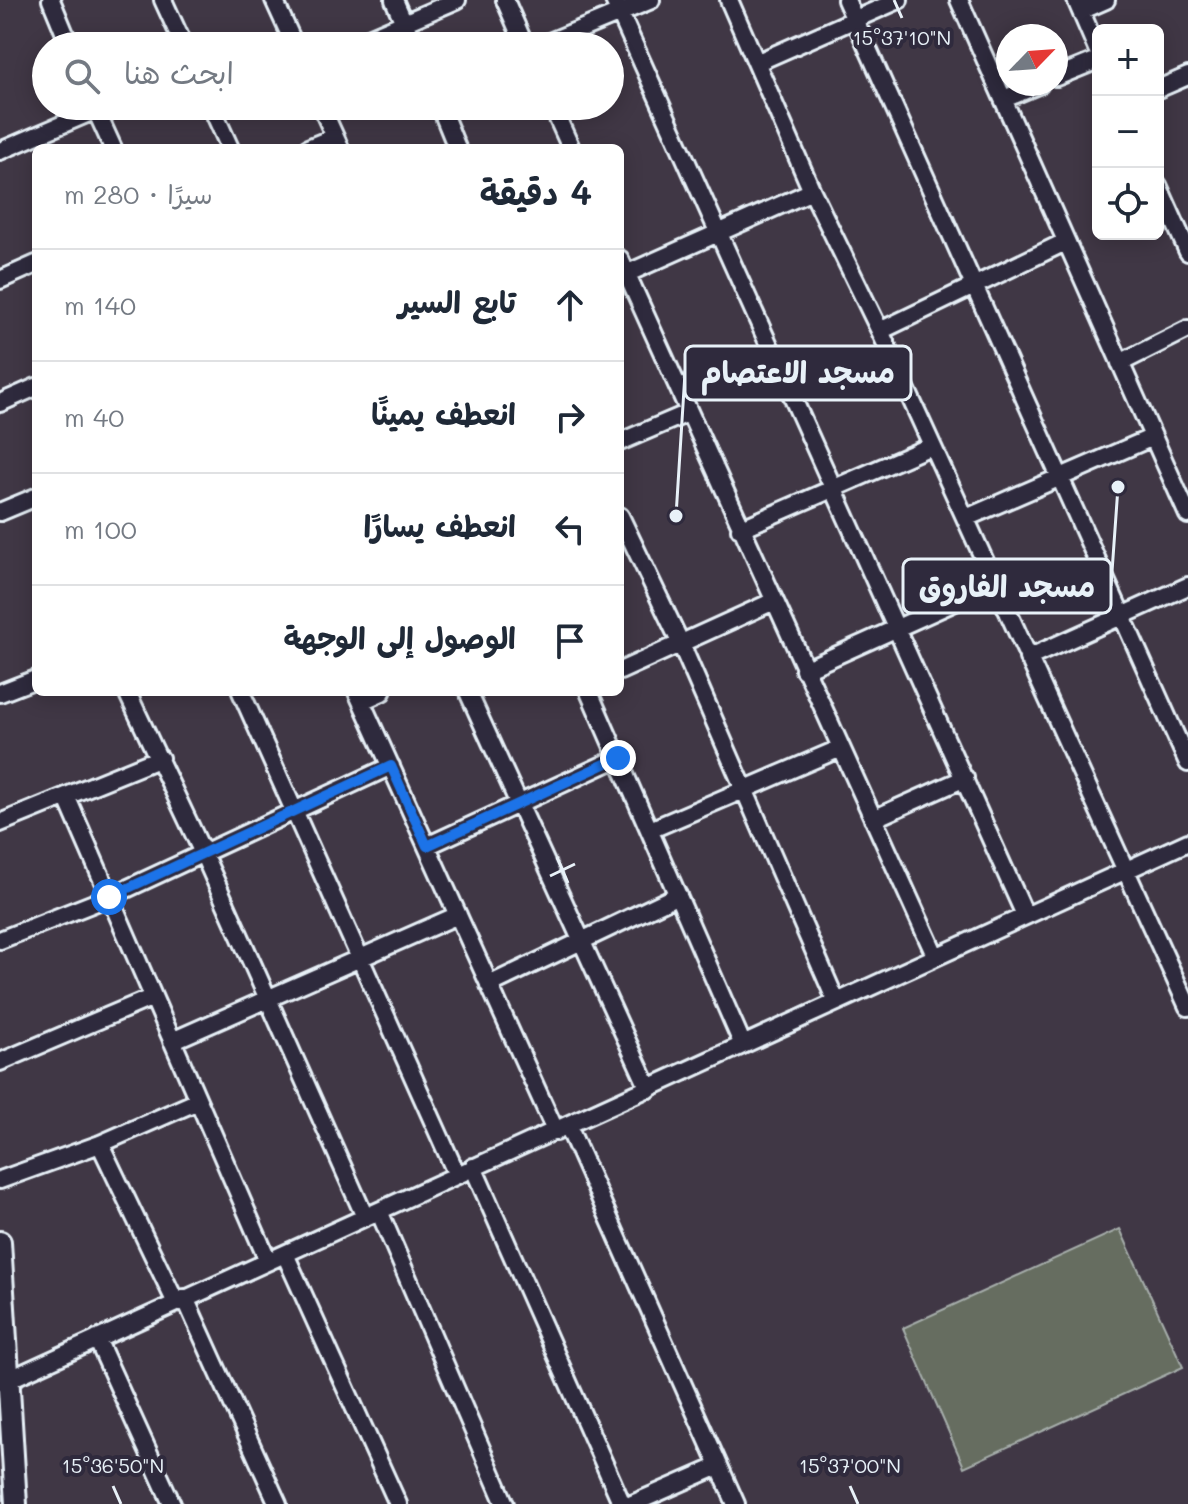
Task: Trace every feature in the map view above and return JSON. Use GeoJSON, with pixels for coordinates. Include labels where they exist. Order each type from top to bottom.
{"type":"FeatureCollection","features":[{"type":"Feature","properties":{"kind":"main road"},"geometry":{"type":"LineString","coordinates":[[0,1242],[16,1504]]}},
{"type":"Feature","properties":{"kind":"street"},"geometry":{"type":"LineString","coordinates":[[51,0],[64,32]]}},
{"type":"Feature","properties":{"kind":"street"},"geometry":{"type":"LineString","coordinates":[[163,0],[178,32]]}},
{"type":"Feature","properties":{"kind":"street"},"geometry":{"type":"LineString","coordinates":[[274,0],[289,32]]}},
{"type":"Feature","properties":{"kind":"street"},"geometry":{"type":"LineString","coordinates":[[394,0],[409,32]]}},
{"type":"Feature","properties":{"kind":"street"},"geometry":{"type":"LineString","coordinates":[[382,32],[457,0]]}},
{"type":"Feature","properties":{"kind":"street"},"geometry":{"type":"LineString","coordinates":[[505,0],[519,32]]}},
{"type":"Feature","properties":{"kind":"street"},"geometry":{"type":"LineString","coordinates":[[568,32],[617,7],[651,0]]}},
{"type":"Feature","properties":{"kind":"street"},"geometry":{"type":"LineString","coordinates":[[729,0],[812,191],[880,331],[1188,1007]]}},
{"type":"Feature","properties":{"kind":"street"},"geometry":{"type":"LineString","coordinates":[[846,0],[1188,763]]}},
{"type":"Feature","properties":{"kind":"street"},"geometry":{"type":"LineString","coordinates":[[758,62],[899,0]]}},
{"type":"Feature","properties":{"kind":"street"},"geometry":{"type":"LineString","coordinates":[[959,0],[1187,510]]}},
{"type":"Feature","properties":{"kind":"street"},"geometry":{"type":"LineString","coordinates":[[1092,37],[1079,6],[1106,0]]}},
{"type":"Feature","properties":{"kind":"street"},"geometry":{"type":"LineString","coordinates":[[617,7],[1025,915]]}},
{"type":"Feature","properties":{"kind":"street"},"geometry":{"type":"LineString","coordinates":[[1068,72],[1092,62]]}},
{"type":"Feature","properties":{"kind":"street"},"geometry":{"type":"LineString","coordinates":[[1164,86],[1188,76]]}},
{"type":"Feature","properties":{"kind":"street"},"geometry":{"type":"LineString","coordinates":[[1004,99],[1011,96]]}},
{"type":"Feature","properties":{"kind":"street"},"geometry":{"type":"LineString","coordinates":[[0,151],[68,120]]}},
{"type":"Feature","properties":{"kind":"street"},"geometry":{"type":"LineString","coordinates":[[100,120],[111,144]]}},
{"type":"Feature","properties":{"kind":"street"},"geometry":{"type":"LineString","coordinates":[[217,120],[228,144]]}},
{"type":"Feature","properties":{"kind":"street"},"geometry":{"type":"LineString","coordinates":[[327,120],[338,143]]}},
{"type":"Feature","properties":{"kind":"street"},"geometry":{"type":"LineString","coordinates":[[446,120],[455,144]]}},
{"type":"Feature","properties":{"kind":"street"},"geometry":{"type":"LineString","coordinates":[[558,120],[568,144]]}},
{"type":"Feature","properties":{"kind":"street"},"geometry":{"type":"LineString","coordinates":[[624,266],[812,191]]}},
{"type":"Feature","properties":{"kind":"street"},"geometry":{"type":"LineString","coordinates":[[1164,198],[1188,252]]}},
{"type":"Feature","properties":{"kind":"street"},"geometry":{"type":"LineString","coordinates":[[880,331],[1065,242]]}},
{"type":"Feature","properties":{"kind":"street"},"geometry":{"type":"LineString","coordinates":[[0,280],[32,266]]}},
{"type":"Feature","properties":{"kind":"street"},"geometry":{"type":"LineString","coordinates":[[624,268],[935,955]]}},
{"type":"Feature","properties":{"kind":"street"},"geometry":{"type":"LineString","coordinates":[[1120,363],[1188,329]]}},
{"type":"Feature","properties":{"kind":"street"},"geometry":{"type":"LineString","coordinates":[[0,403],[32,389]]}},
{"type":"Feature","properties":{"kind":"street"},"geometry":{"type":"LineString","coordinates":[[624,440],[688,413]]}},
{"type":"Feature","properties":{"kind":"street"},"geometry":{"type":"LineString","coordinates":[[966,518],[1153,437]]}},
{"type":"Feature","properties":{"kind":"street"},"geometry":{"type":"LineString","coordinates":[[740,529],[931,446]]}},
{"type":"Feature","properties":{"kind":"street"},"geometry":{"type":"LineString","coordinates":[[0,512],[32,499]]}},
{"type":"Feature","properties":{"kind":"street"},"geometry":{"type":"LineString","coordinates":[[624,524],[681,644],[836,1001]]}},
{"type":"Feature","properties":{"kind":"street"},"geometry":{"type":"LineString","coordinates":[[804,670],[995,584]]}},
{"type":"Feature","properties":{"kind":"street"},"geometry":{"type":"LineString","coordinates":[[1028,658],[1188,586]]}},
{"type":"Feature","properties":{"kind":"street"},"geometry":{"type":"LineString","coordinates":[[624,669],[774,601]]}},
{"type":"Feature","properties":{"kind":"street"},"geometry":{"type":"LineString","coordinates":[[0,693],[32,681]]}},
{"type":"Feature","properties":{"kind":"street"},"geometry":{"type":"LineString","coordinates":[[129,696],[505,1504]]}},
{"type":"Feature","properties":{"kind":"street"},"geometry":{"type":"LineString","coordinates":[[243,696],[359,957],[465,1171],[622,1504]]}},
{"type":"Feature","properties":{"kind":"street"},"geometry":{"type":"LineString","coordinates":[[360,696],[489,985],[562,1129],[736,1504]]}},
{"type":"Feature","properties":{"kind":"street"},"geometry":{"type":"LineString","coordinates":[[470,696],[649,1089]]}},
{"type":"Feature","properties":{"kind":"street"},"geometry":{"type":"LineString","coordinates":[[591,696],[743,1045]]}},
{"type":"Feature","properties":{"kind":"street"},"geometry":{"type":"LineString","coordinates":[[650,830],[841,748]]}},
{"type":"Feature","properties":{"kind":"street"},"geometry":{"type":"LineString","coordinates":[[0,823],[160,758]]}},
{"type":"Feature","properties":{"kind":"street"},"geometry":{"type":"LineString","coordinates":[[427,846],[618,758]]}},
{"type":"Feature","properties":{"kind":"street"},"geometry":{"type":"LineString","coordinates":[[0,940],[109,897],[391,766]]}},
{"type":"Feature","properties":{"kind":"street"},"geometry":{"type":"LineString","coordinates":[[873,819],[965,778]]}},
{"type":"Feature","properties":{"kind":"street"},"geometry":{"type":"LineString","coordinates":[[66,796],[268,1261]]}},
{"type":"Feature","properties":{"kind":"street"},"geometry":{"type":"LineString","coordinates":[[8,1380],[1188,842]]}},
{"type":"Feature","properties":{"kind":"street"},"geometry":{"type":"LineString","coordinates":[[489,985],[678,895]]}},
{"type":"Feature","properties":{"kind":"street"},"geometry":{"type":"LineString","coordinates":[[172,1041],[458,915]]}},
{"type":"Feature","properties":{"kind":"street"},"geometry":{"type":"LineString","coordinates":[[0,1062],[153,997]]}},
{"type":"Feature","properties":{"kind":"street"},"geometry":{"type":"LineString","coordinates":[[0,1180],[100,1144],[198,1101]]}},
{"type":"Feature","properties":{"kind":"street"},"geometry":{"type":"LineString","coordinates":[[100,1144],[180,1300],[278,1504]]}},
{"type":"Feature","properties":{"kind":"street"},"geometry":{"type":"LineString","coordinates":[[285,1254],[398,1504]]}},
{"type":"Feature","properties":{"kind":"street"},"geometry":{"type":"LineString","coordinates":[[97,1339],[172,1504]]}},
{"type":"Feature","properties":{"kind":"street"},"geometry":{"type":"LineString","coordinates":[[632,1504],[719,1466]]}},
{"type":"Feature","properties":{"kind":"green space"},"geometry":{"type":"Polygon","coordinates":[[[1120,1229],[1183,1367],[964,1467],[903,1328],[1120,1229]]]}},
{"type":"Feature","properties":{"kind":"place","name":"مسجد الفاروق"},"geometry":{"type":"Point","coordinates":[1118,487]}},
{"type":"Feature","properties":{"kind":"place","name":"مسجد الاعتصام"},"geometry":{"type":"Point","coordinates":[676,516]}},
{"type":"Feature","properties":{"kind":"route"},"geometry":{"type":"LineString","coordinates":[[109,897],[391,766],[427,846],[618,758]]}}]}
